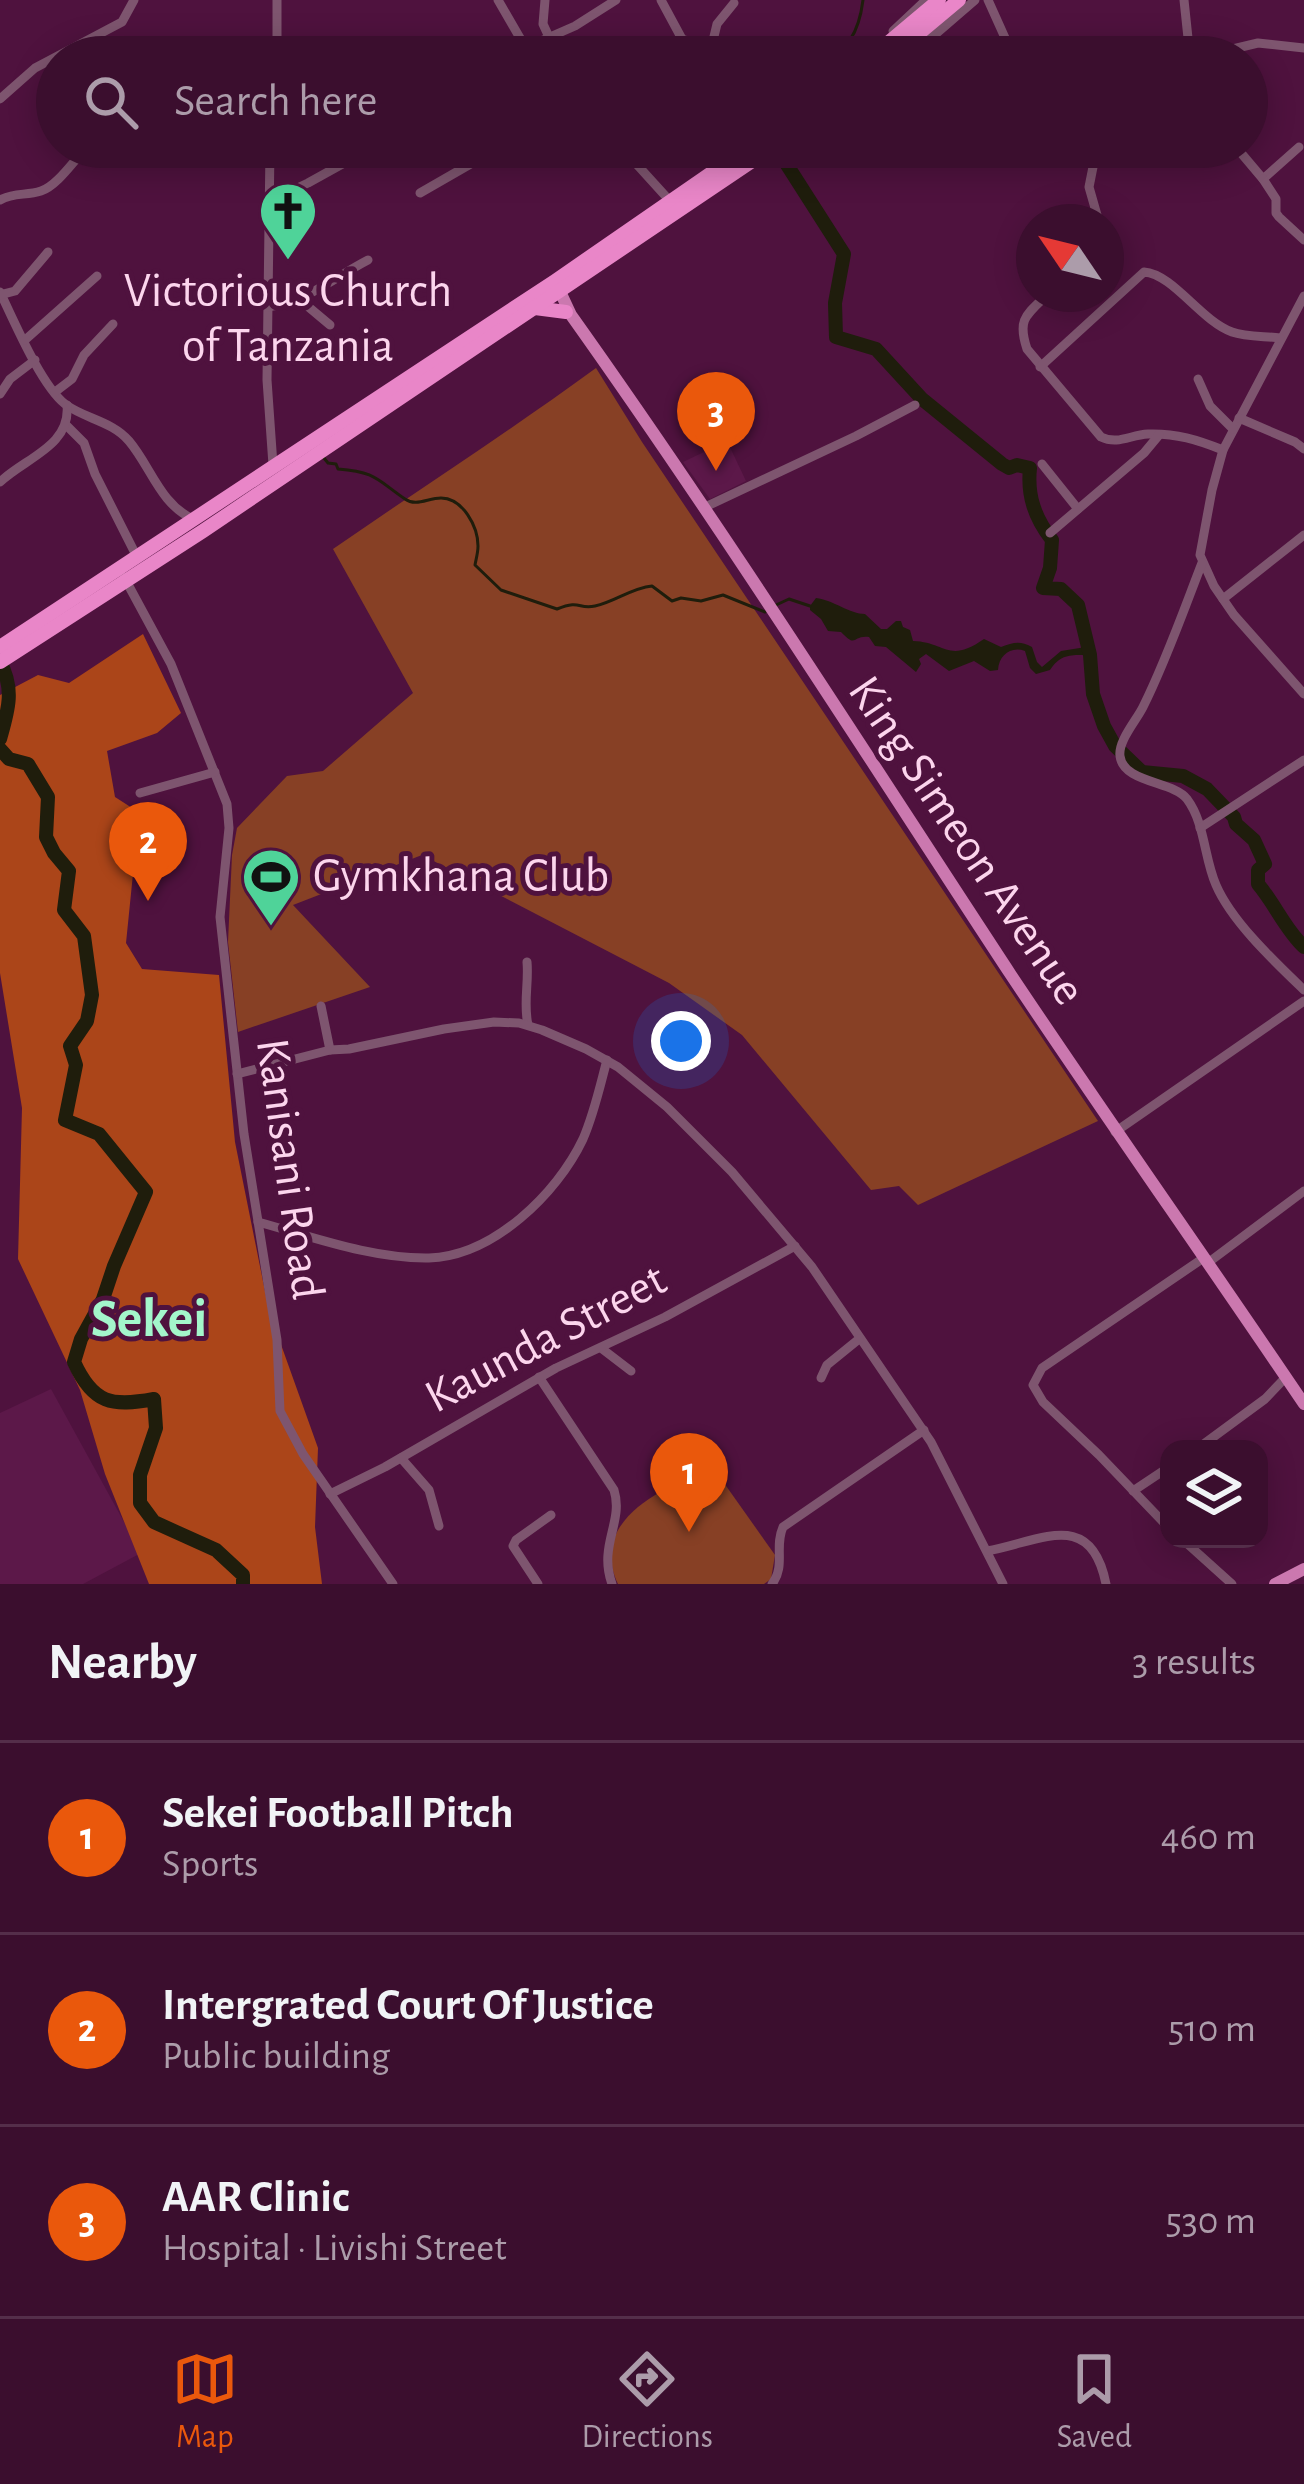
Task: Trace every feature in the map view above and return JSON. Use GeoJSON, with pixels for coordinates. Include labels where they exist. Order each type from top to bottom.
{"type":"FeatureCollection","features":[{"type":"Feature","properties":{"kind":"highway"},"geometry":{"type":"LineString","coordinates":[[895,36],[939,0]]}},
{"type":"Feature","properties":{"kind":"highway"},"geometry":{"type":"LineString","coordinates":[[916,36],[959,0]]}},
{"type":"Feature","properties":{"kind":"highway"},"geometry":{"type":"LineString","coordinates":[[535,308],[569,311],[571,292],[584,270],[718,168]]}},
{"type":"Feature","properties":{"kind":"highway"},"geometry":{"type":"LineString","coordinates":[[123,575],[137,557],[273,465],[741,168]]}},
{"type":"Feature","properties":{"kind":"highway"},"geometry":{"type":"LineString","coordinates":[[0,662],[10,646],[535,308],[554,288]]}},
{"type":"Feature","properties":{"kind":"main road","name":"King Simeon Avenue"},"geometry":{"type":"LineString","coordinates":[[554,288],[1115,1132],[1208,1259],[1304,1404]]}},
{"type":"Feature","properties":{"kind":"main road"},"geometry":{"type":"LineString","coordinates":[[1275,1584],[1304,1569]]}},
{"type":"Feature","properties":{"kind":"street"},"geometry":{"type":"LineString","coordinates":[[96,36],[122,22],[134,0]]}},
{"type":"Feature","properties":{"kind":"street"},"geometry":{"type":"LineString","coordinates":[[277,0],[277,36]]}},
{"type":"Feature","properties":{"kind":"street"},"geometry":{"type":"LineString","coordinates":[[498,0],[519,36]]}},
{"type":"Feature","properties":{"kind":"street"},"geometry":{"type":"LineString","coordinates":[[545,0],[543,24],[549,36]]}},
{"type":"Feature","properties":{"kind":"street"},"geometry":{"type":"LineString","coordinates":[[551,36],[616,0]]}},
{"type":"Feature","properties":{"kind":"street"},"geometry":{"type":"LineString","coordinates":[[661,0],[680,36]]}},
{"type":"Feature","properties":{"kind":"street"},"geometry":{"type":"LineString","coordinates":[[891,36],[926,0]]}},
{"type":"Feature","properties":{"kind":"street"},"geometry":{"type":"LineString","coordinates":[[933,36],[975,0]]}},
{"type":"Feature","properties":{"kind":"street"},"geometry":{"type":"LineString","coordinates":[[988,0],[1004,36]]}},
{"type":"Feature","properties":{"kind":"street"},"geometry":{"type":"LineString","coordinates":[[1184,0],[1190,36]]}},
{"type":"Feature","properties":{"kind":"street"},"geometry":{"type":"LineString","coordinates":[[714,36],[734,2]]}},
{"type":"Feature","properties":{"kind":"street"},"geometry":{"type":"LineString","coordinates":[[1268,45],[1304,48]]}},
{"type":"Feature","properties":{"kind":"street"},"geometry":{"type":"LineString","coordinates":[[0,99],[36,67]]}},
{"type":"Feature","properties":{"kind":"street"},"geometry":{"type":"LineString","coordinates":[[1263,179],[1299,147]]}},
{"type":"Feature","properties":{"kind":"street"},"geometry":{"type":"LineString","coordinates":[[0,200],[49,188],[68,168]]}},
{"type":"Feature","properties":{"kind":"street"},"geometry":{"type":"LineString","coordinates":[[269,168],[267,380],[273,465]]}},
{"type":"Feature","properties":{"kind":"street"},"geometry":{"type":"LineString","coordinates":[[268,202],[336,168]]}},
{"type":"Feature","properties":{"kind":"street"},"geometry":{"type":"LineString","coordinates":[[420,193],[463,168]]}},
{"type":"Feature","properties":{"kind":"street"},"geometry":{"type":"LineString","coordinates":[[640,168],[670,201]]}},
{"type":"Feature","properties":{"kind":"street"},"geometry":{"type":"LineString","coordinates":[[1093,168],[1089,187],[1094,204]]}},
{"type":"Feature","properties":{"kind":"street"},"geometry":{"type":"LineString","coordinates":[[1253,168],[1276,199],[1276,213],[1304,240]]}},
{"type":"Feature","properties":{"kind":"street"},"geometry":{"type":"LineString","coordinates":[[48,252],[15,291],[1,294],[4,312],[55,392],[67,405],[123,434],[171,504],[193,519]]}},
{"type":"Feature","properties":{"kind":"street"},"geometry":{"type":"LineString","coordinates":[[267,307],[298,299],[368,260]]}},
{"type":"Feature","properties":{"kind":"street"},"geometry":{"type":"LineString","coordinates":[[1040,367],[1144,272],[1157,274],[1227,329],[1280,338]]}},
{"type":"Feature","properties":{"kind":"street"},"geometry":{"type":"LineString","coordinates":[[25,340],[97,276]]}},
{"type":"Feature","properties":{"kind":"street"},"geometry":{"type":"LineString","coordinates":[[1304,296],[1223,450],[1202,540],[1202,563],[1120,756],[1134,775],[1185,796],[1222,897],[1304,990]]}},
{"type":"Feature","properties":{"kind":"street"},"geometry":{"type":"LineString","coordinates":[[298,299],[330,325]]}},
{"type":"Feature","properties":{"kind":"street"},"geometry":{"type":"LineString","coordinates":[[1033,312],[1021,327],[1028,349],[1107,440],[1159,435],[1196,439],[1223,450]]}},
{"type":"Feature","properties":{"kind":"street"},"geometry":{"type":"LineString","coordinates":[[55,392],[72,379],[84,355],[113,324]]}},
{"type":"Feature","properties":{"kind":"street"},"geometry":{"type":"LineString","coordinates":[[0,394],[10,379],[35,360]]}},
{"type":"Feature","properties":{"kind":"street"},"geometry":{"type":"LineString","coordinates":[[1198,379],[1210,406],[1236,424],[1304,448]]}},
{"type":"Feature","properties":{"kind":"street"},"geometry":{"type":"LineString","coordinates":[[0,482],[47,447],[66,424],[67,405]]}},
{"type":"Feature","properties":{"kind":"street"},"geometry":{"type":"LineString","coordinates":[[703,508],[915,405]]}},
{"type":"Feature","properties":{"kind":"street"},"geometry":{"type":"LineString","coordinates":[[66,424],[84,442],[137,557]]}},
{"type":"Feature","properties":{"kind":"street"},"geometry":{"type":"LineString","coordinates":[[1050,533],[1159,435]]}},
{"type":"Feature","properties":{"kind":"street"},"geometry":{"type":"LineString","coordinates":[[1042,464],[1078,509]]}},
{"type":"Feature","properties":{"kind":"street"},"geometry":{"type":"LineString","coordinates":[[1223,599],[1304,535]]}},
{"type":"Feature","properties":{"kind":"street"},"geometry":{"type":"LineString","coordinates":[[1202,563],[1234,615],[1304,694]]}},
{"type":"Feature","properties":{"kind":"street","name":"Kanisani Road"},"geometry":{"type":"LineString","coordinates":[[123,575],[163,646],[226,805],[229,828],[220,917],[244,1134],[277,1340],[280,1411],[303,1454],[394,1584]]}},
{"type":"Feature","properties":{"kind":"street"},"geometry":{"type":"LineString","coordinates":[[1200,828],[1304,760]]}},
{"type":"Feature","properties":{"kind":"street"},"geometry":{"type":"LineString","coordinates":[[140,793],[214,772]]}},
{"type":"Feature","properties":{"kind":"street"},"geometry":{"type":"LineString","coordinates":[[527,962],[524,1008],[528,1025]]}},
{"type":"Feature","properties":{"kind":"street"},"geometry":{"type":"LineString","coordinates":[[1115,1132],[1304,1001]]}},
{"type":"Feature","properties":{"kind":"street"},"geometry":{"type":"LineString","coordinates":[[321,1006],[329,1050]]}},
{"type":"Feature","properties":{"kind":"street"},"geometry":{"type":"LineString","coordinates":[[238,1074],[329,1050],[506,1022],[568,1040],[607,1060],[656,1097],[743,1183],[831,1292],[924,1430],[1004,1584]]}},
{"type":"Feature","properties":{"kind":"street"},"geometry":{"type":"LineString","coordinates":[[258,1222],[368,1251],[413,1257],[443,1256],[479,1245],[530,1210],[559,1176],[582,1140],[607,1060]]}},
{"type":"Feature","properties":{"kind":"street"},"geometry":{"type":"LineString","coordinates":[[1160,1519],[1043,1402],[1033,1385],[1042,1368],[1304,1191]]}},
{"type":"Feature","properties":{"kind":"street","name":"Kaunda Street"},"geometry":{"type":"LineString","coordinates":[[330,1494],[539,1377],[795,1246]]}},
{"type":"Feature","properties":{"kind":"street"},"geometry":{"type":"LineString","coordinates":[[821,1378],[826,1365],[859,1339]]}},
{"type":"Feature","properties":{"kind":"street"},"geometry":{"type":"LineString","coordinates":[[601,1348],[631,1371]]}},
{"type":"Feature","properties":{"kind":"street"},"geometry":{"type":"LineString","coordinates":[[539,1377],[614,1490],[619,1505],[607,1555],[611,1584]]}},
{"type":"Feature","properties":{"kind":"street"},"geometry":{"type":"LineString","coordinates":[[1208,1440],[1265,1399],[1286,1377]]}},
{"type":"Feature","properties":{"kind":"street"},"geometry":{"type":"LineString","coordinates":[[772,1584],[780,1569],[783,1527],[924,1430]]}},
{"type":"Feature","properties":{"kind":"street"},"geometry":{"type":"LineString","coordinates":[[401,1458],[428,1490],[439,1526]]}},
{"type":"Feature","properties":{"kind":"street"},"geometry":{"type":"LineString","coordinates":[[1133,1491],[1160,1473]]}},
{"type":"Feature","properties":{"kind":"street"},"geometry":{"type":"LineString","coordinates":[[538,1584],[513,1546],[551,1515]]}},
{"type":"Feature","properties":{"kind":"street"},"geometry":{"type":"LineString","coordinates":[[987,1551],[1072,1534],[1087,1541],[1099,1556],[1106,1584]]}},
{"type":"Feature","properties":{"kind":"street"},"geometry":{"type":"LineString","coordinates":[[1192,1548],[1232,1584]]}},
{"type":"Feature","properties":{"kind":"shaded area"},"geometry":{"type":"Polygon","coordinates":[[[596,368],[1098,1121],[918,1205],[899,1186],[871,1190],[742,1035],[669,983],[422,855],[293,905],[370,987],[238,1032],[228,942],[237,828],[287,776],[323,771],[413,693],[333,549],[596,368]]]}},
{"type":"Feature","properties":{"kind":"shaded area"},"geometry":{"type":"Polygon","coordinates":[[[727,441],[746,481],[710,499],[683,462],[727,441]]]}},
{"type":"Feature","properties":{"kind":"shaded area"},"geometry":{"type":"Polygon","coordinates":[[[816,598],[865,614],[881,629],[901,621],[913,641],[947,650],[962,650],[984,639],[1001,647],[1023,643],[1032,647],[1042,667],[1061,651],[1086,647],[1090,655],[1067,656],[1036,674],[1025,651],[1020,650],[1007,653],[998,670],[990,671],[974,661],[949,671],[926,654],[919,659],[916,672],[886,647],[875,646],[869,637],[852,641],[841,632],[828,631],[810,610],[816,598]]]}},
{"type":"Feature","properties":{"kind":"shaded area"},"geometry":{"type":"Polygon","coordinates":[[[143,634],[181,713],[157,733],[107,751],[115,797],[157,824],[135,854],[126,943],[142,969],[219,975],[235,1142],[269,1311],[318,1448],[315,1527],[322,1584],[149,1584],[105,1474],[80,1390],[18,1259],[22,1108],[0,973],[0,695],[38,675],[69,683],[143,634]]]}},
{"type":"Feature","properties":{"kind":"shaded area"},"geometry":{"type":"Polygon","coordinates":[[[51,1389],[141,1553],[83,1584],[0,1584],[0,1413],[51,1389]]]}},
{"type":"Feature","properties":{"kind":"shaded area"},"geometry":{"type":"Polygon","coordinates":[[[710,1471],[724,1483],[775,1555],[771,1579],[764,1584],[618,1584],[611,1562],[621,1525],[652,1497],[710,1471]]]}},
{"type":"Feature","properties":{"kind":"waterway"},"geometry":{"type":"LineString","coordinates":[[851,36],[863,0]]}},
{"type":"Feature","properties":{"kind":"waterway"},"geometry":{"type":"LineString","coordinates":[[789,168],[844,254],[835,303],[836,337],[876,349],[922,399],[1002,464],[1030,468],[1033,506],[1052,540],[1043,588],[1061,589],[1078,605],[1093,694],[1115,746],[1142,772],[1183,776],[1207,789],[1234,817],[1254,840],[1265,864],[1258,870],[1258,884],[1304,947]]}},
{"type":"Feature","properties":{"kind":"waterway"},"geometry":{"type":"LineString","coordinates":[[324,458],[338,469],[375,478],[409,501],[441,498],[456,503],[475,530],[475,565],[501,590],[557,609],[595,606],[652,586],[672,601],[723,595],[765,612]]}},
{"type":"Feature","properties":{"kind":"waterway"},"geometry":{"type":"LineString","coordinates":[[776,605],[789,599],[810,606]]}},
{"type":"Feature","properties":{"kind":"waterway"},"geometry":{"type":"LineString","coordinates":[[0,662],[9,691],[0,739]]}},
{"type":"Feature","properties":{"kind":"waterway"},"geometry":{"type":"LineString","coordinates":[[0,749],[9,759],[28,764],[48,797],[46,837],[69,871],[64,910],[84,936],[92,995],[87,1021],[70,1046],[76,1065],[65,1120],[99,1134],[146,1192],[74,1362],[89,1387],[105,1399],[154,1399],[156,1428],[140,1475],[140,1503],[154,1522],[216,1550],[243,1575],[243,1584]]}},
{"type":"Feature","properties":{"kind":"place","name":"Victorious Church of Tanzania"},"geometry":{"type":"Point","coordinates":[288,262]}},
{"type":"Feature","properties":{"kind":"place","name":"AAR Clinic"},"geometry":{"type":"Point","coordinates":[716,471]}},
{"type":"Feature","properties":{"kind":"place","name":"Intergrated Court Of Justice"},"geometry":{"type":"Point","coordinates":[148,901]}},
{"type":"Feature","properties":{"kind":"place","name":"Gymkhana Club"},"geometry":{"type":"Point","coordinates":[271,928]}},
{"type":"Feature","properties":{"kind":"place","name":"Sekei Football Pitch"},"geometry":{"type":"Point","coordinates":[689,1532]}},
{"type":"Feature","properties":{"kind":"district","name":"Sekei"},"geometry":{"type":"Point","coordinates":[149,1320]}}]}
